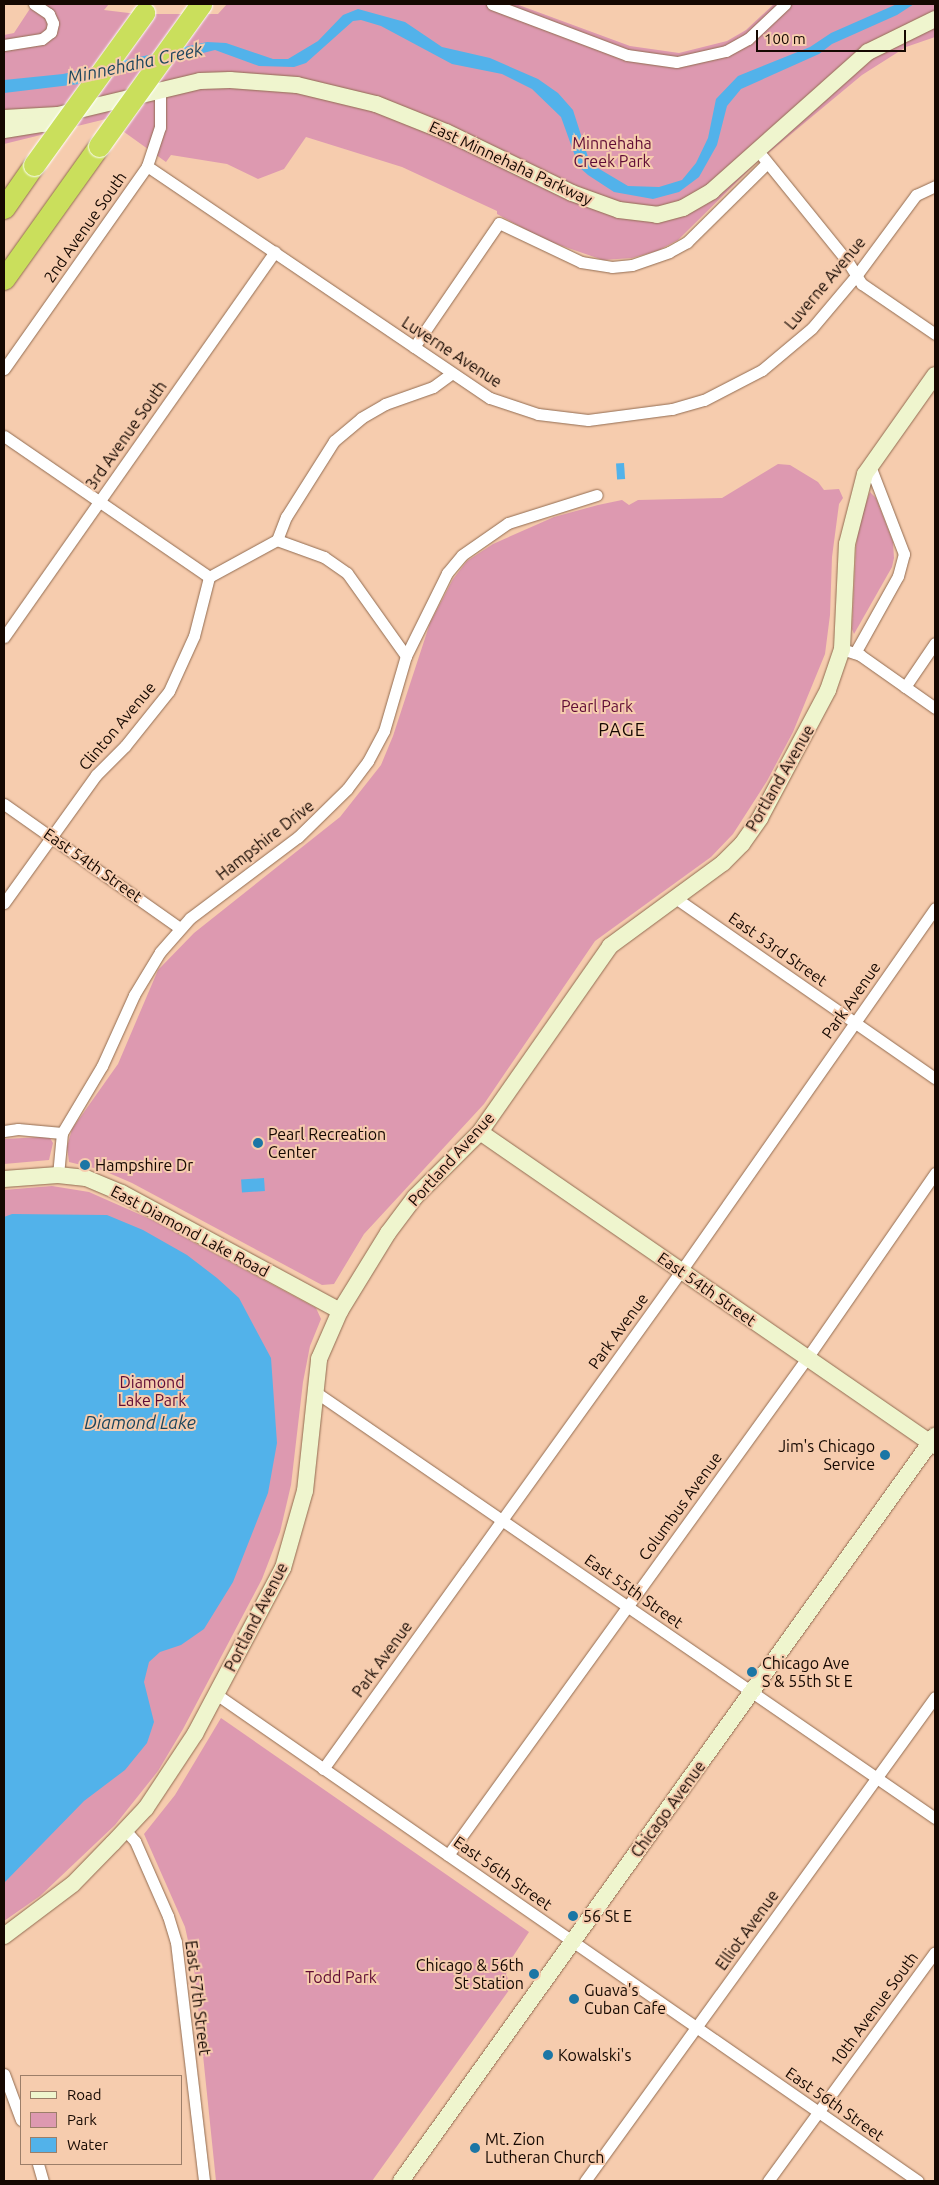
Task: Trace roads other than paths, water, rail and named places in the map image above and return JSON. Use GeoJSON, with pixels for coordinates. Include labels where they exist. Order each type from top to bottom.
{"type":"FeatureCollection","features":[{"type":"Feature","properties":{"kind":"highway"},"geometry":{"type":"LineString","coordinates":[[4,279],[201,4]]}},
{"type":"Feature","properties":{"kind":"highway"},"geometry":{"type":"LineString","coordinates":[[4,208],[147,8]]}},
{"type":"Feature","properties":{"kind":"street"},"geometry":{"type":"LineString","coordinates":[[4,45],[42,40],[52,32],[53,23],[49,14],[34,4]]}},
{"type":"Feature","properties":{"kind":"street"},"geometry":{"type":"LineString","coordinates":[[492,4],[627,55],[677,62],[726,51],[748,39],[785,4]]}},
{"type":"Feature","properties":{"kind":"street","name":"East Minnehaha Parkway"},"geometry":{"type":"LineString","coordinates":[[4,118],[58,115],[160,91],[180,84],[230,80],[282,83],[333,92],[376,104],[446,132],[572,193],[647,216],[673,212],[696,201],[757,150],[862,56],[935,19]]}},
{"type":"Feature","properties":{"kind":"street","name":"2nd Avenue South"},"geometry":{"type":"LineString","coordinates":[[4,369],[147,166],[160,127],[160,91]]}},
{"type":"Feature","properties":{"kind":"street","name":"East Minnehaha Parkway"},"geometry":{"type":"LineString","coordinates":[[4,130],[43,124],[58,115]]}},
{"type":"Feature","properties":{"kind":"street"},"geometry":{"type":"LineString","coordinates":[[757,150],[848,262],[862,284],[935,334]]}},
{"type":"Feature","properties":{"kind":"street"},"geometry":{"type":"LineString","coordinates":[[414,347],[500,223],[580,262],[612,267],[632,265],[669,252],[687,242],[767,163]]}},
{"type":"Feature","properties":{"kind":"street","name":"Luverne Avenue"},"geometry":{"type":"LineString","coordinates":[[147,166],[451,374],[490,398],[514,408],[562,419],[588,420],[672,409],[704,400],[762,370],[812,328],[856,276],[916,195],[935,186]]}},
{"type":"Feature","properties":{"kind":"street","name":"3rd Avenue South"},"geometry":{"type":"LineString","coordinates":[[4,637],[275,252]]}},
{"type":"Feature","properties":{"kind":"street"},"geometry":{"type":"LineString","coordinates":[[4,436],[209,577],[277,540],[286,517],[334,442],[361,418],[385,404],[433,387],[451,374]]}},
{"type":"Feature","properties":{"kind":"street","name":"Portland Avenue"},"geometry":{"type":"LineString","coordinates":[[4,1936],[73,1884],[125,1830],[172,1772],[216,1694],[283,1568],[305,1491],[314,1391],[319,1359],[340,1311],[362,1271],[415,1197],[480,1132],[610,946],[723,863],[742,844],[760,818],[849,651],[847,544],[856,501],[870,466],[935,375]]}},
{"type":"Feature","properties":{"kind":"street"},"geometry":{"type":"LineString","coordinates":[[870,466],[904,554],[898,576],[849,651],[905,686],[935,708]]}},
{"type":"Feature","properties":{"kind":"street","name":"Hampshire Drive"},"geometry":{"type":"LineString","coordinates":[[58,1175],[62,1133],[102,1066],[147,972],[180,928],[298,837],[347,789],[368,762],[384,731],[406,656],[435,594],[462,555],[508,523],[598,494]]}},
{"type":"Feature","properties":{"kind":"street"},"geometry":{"type":"LineString","coordinates":[[277,540],[324,557],[346,573],[406,656]]}},
{"type":"Feature","properties":{"kind":"street","name":"Clinton Avenue"},"geometry":{"type":"LineString","coordinates":[[4,903],[96,774],[125,746],[169,691],[194,636],[209,577]]}},
{"type":"Feature","properties":{"kind":"street"},"geometry":{"type":"LineString","coordinates":[[905,686],[935,643]]}},
{"type":"Feature","properties":{"kind":"street","name":"East 54th Street"},"geometry":{"type":"LineString","coordinates":[[4,804],[180,928]]}},
{"type":"Feature","properties":{"kind":"street","name":"East 53rd Street"},"geometry":{"type":"LineString","coordinates":[[677,898],[935,1078]]}},
{"type":"Feature","properties":{"kind":"street","name":"Park Avenue"},"geometry":{"type":"LineString","coordinates":[[323,1769],[681,1272],[935,908]]}},
{"type":"Feature","properties":{"kind":"street"},"geometry":{"type":"LineString","coordinates":[[4,1131],[18,1129],[62,1133]]}},
{"type":"Feature","properties":{"kind":"street","name":"East 54th Street"},"geometry":{"type":"LineString","coordinates":[[480,1132],[807,1358],[934,1441]]}},
{"type":"Feature","properties":{"kind":"street","name":"Columbus Avenue"},"geometry":{"type":"LineString","coordinates":[[448,1855],[807,1358],[935,1173]]}},
{"type":"Feature","properties":{"kind":"street","name":"East Diamond Lake Road"},"geometry":{"type":"LineString","coordinates":[[4,1179],[58,1175],[86,1178],[122,1193],[340,1311]]}},
{"type":"Feature","properties":{"kind":"street","name":"East 55th Street"},"geometry":{"type":"LineString","coordinates":[[314,1391],[935,1818]]}},
{"type":"Feature","properties":{"kind":"street","name":"Chicago Avenue"},"geometry":{"type":"LineString","coordinates":[[401,2181],[934,1441]]}},
{"type":"Feature","properties":{"kind":"street","name":"East 56th Street"},"geometry":{"type":"LineString","coordinates":[[216,1694],[918,2181]]}},
{"type":"Feature","properties":{"kind":"street","name":"Elliot Avenue"},"geometry":{"type":"LineString","coordinates":[[585,2181],[935,1697]]}},
{"type":"Feature","properties":{"kind":"street","name":"East 57th Street"},"geometry":{"type":"LineString","coordinates":[[125,1830],[135,1841],[168,1916],[176,1942],[204,2181]]}},
{"type":"Feature","properties":{"kind":"street","name":"10th Avenue South"},"geometry":{"type":"LineString","coordinates":[[768,2181],[935,1952]]}},
{"type":"Feature","properties":{"kind":"street"},"geometry":{"type":"LineString","coordinates":[[4,2074],[20,2117]]}},
{"type":"Feature","properties":{"kind":"street"},"geometry":{"type":"LineString","coordinates":[[4,2107],[15,2102]]}},
{"type":"Feature","properties":{"kind":"street"},"geometry":{"type":"LineString","coordinates":[[38,2165],[43,2181]]}},
{"type":"Feature","properties":{"kind":"water","name":"Minnehaha Creek"},"geometry":{"type":"Polygon","coordinates":[[[897,4],[914,4],[897,15],[832,44],[819,54],[741,89],[727,106],[717,145],[699,177],[679,192],[653,199],[614,192],[579,167],[561,117],[532,89],[502,74],[452,64],[381,26],[361,20],[353,21],[306,63],[294,67],[259,66],[215,50],[79,84],[4,93],[4,80],[63,74],[207,42],[226,43],[273,59],[288,59],[318,41],[343,15],[358,9],[405,22],[442,47],[490,58],[538,79],[558,93],[573,110],[588,157],[596,167],[628,186],[659,187],[682,180],[696,163],[708,138],[716,99],[738,76],[810,47],[831,33],[897,4]]]}},
{"type":"Feature","properties":{"kind":"water"},"geometry":{"type":"Polygon","coordinates":[[[624,463],[625,479],[617,480],[616,464],[624,463]]]}},
{"type":"Feature","properties":{"kind":"water"},"geometry":{"type":"Polygon","coordinates":[[[264,1178],[265,1191],[242,1193],[241,1180],[264,1178]]]}},
{"type":"Feature","properties":{"kind":"water","name":"Diamond Lake"},"geometry":{"type":"Polygon","coordinates":[[[12,1214],[107,1215],[143,1230],[187,1255],[217,1278],[239,1298],[271,1358],[277,1443],[268,1493],[233,1582],[204,1629],[181,1645],[160,1652],[149,1662],[144,1682],[154,1722],[147,1743],[125,1770],[84,1801],[4,1883],[4,1217],[12,1214]]]}},
{"type":"Feature","properties":{"kind":"place","name":"Pearl Recreation Center"},"geometry":{"type":"Point","coordinates":[258,1143]}},
{"type":"Feature","properties":{"kind":"place","name":"Hampshire Dr"},"geometry":{"type":"Point","coordinates":[85,1165]}},
{"type":"Feature","properties":{"kind":"place","name":"Jim's Chicago Service"},"geometry":{"type":"Point","coordinates":[885,1455]}},
{"type":"Feature","properties":{"kind":"place","name":"Chicago Ave S & 55th St E"},"geometry":{"type":"Point","coordinates":[752,1672]}},
{"type":"Feature","properties":{"kind":"place","name":"56 St E"},"geometry":{"type":"Point","coordinates":[573,1916]}},
{"type":"Feature","properties":{"kind":"place","name":"Chicago & 56th St Station"},"geometry":{"type":"Point","coordinates":[534,1974]}},
{"type":"Feature","properties":{"kind":"place","name":"Guava's Cuban Cafe"},"geometry":{"type":"Point","coordinates":[574,1999]}},
{"type":"Feature","properties":{"kind":"place","name":"Kowalski's"},"geometry":{"type":"Point","coordinates":[548,2055]}},
{"type":"Feature","properties":{"kind":"place","name":"Mt. Zion Lutheran Church"},"geometry":{"type":"Point","coordinates":[475,2148]}},
{"type":"Feature","properties":{"kind":"district","name":"PAGE"},"geometry":{"type":"Point","coordinates":[622,729]}},
{"type":"Feature","properties":{"kind":"park label","name":"Minnehaha Creek Park"},"geometry":{"type":"Point","coordinates":[612,152]}},
{"type":"Feature","properties":{"kind":"park label","name":"Pearl Park"},"geometry":{"type":"Point","coordinates":[597,706]}},
{"type":"Feature","properties":{"kind":"park label","name":"Diamond Lake Park"},"geometry":{"type":"Point","coordinates":[152,1391]}},
{"type":"Feature","properties":{"kind":"park label","name":"Todd Park"},"geometry":{"type":"Point","coordinates":[341,1977]}}]}
